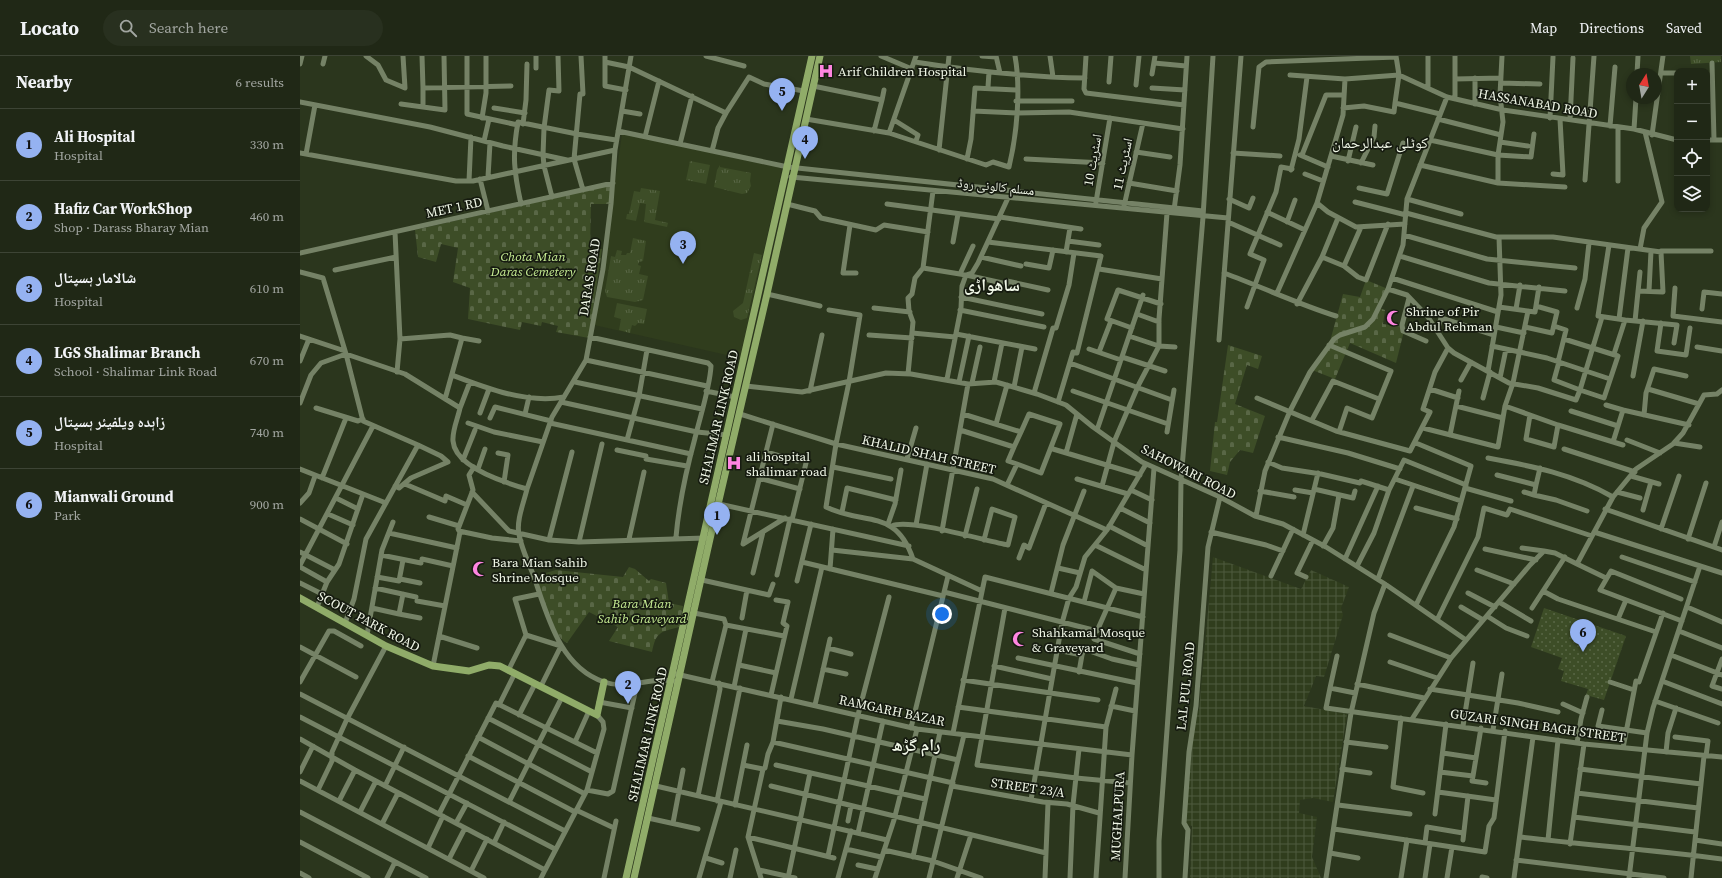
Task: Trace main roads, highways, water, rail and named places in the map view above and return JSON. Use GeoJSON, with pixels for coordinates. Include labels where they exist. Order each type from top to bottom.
{"type":"FeatureCollection","features":[{"type":"Feature","properties":{"kind":"main road","name":"SHALIMAR LINK ROAD"},"geometry":{"type":"LineString","coordinates":[[792,168],[804,91],[812,56]]}},
{"type":"Feature","properties":{"kind":"main road","name":"SHALIMAR LINK ROAD"},"geometry":{"type":"LineString","coordinates":[[634,878],[656,786],[676,678],[749,335],[806,119],[820,56]]}},
{"type":"Feature","properties":{"kind":"main road","name":"SHALIMAR LINK ROAD"},"geometry":{"type":"LineString","coordinates":[[626,878],[702,580],[707,538],[719,504],[740,414],[787,204],[790,177]]}},
{"type":"Feature","properties":{"kind":"main road"},"geometry":{"type":"LineString","coordinates":[[749,335],[757,337]]}},
{"type":"Feature","properties":{"kind":"main road","name":"SCOUT PARK ROAD"},"geometry":{"type":"LineString","coordinates":[[300,598],[386,646],[433,666],[469,671],[494,665],[515,673],[597,715],[604,682]]}},
{"type":"Feature","properties":{"kind":"place","name":"Arif Children Hospital"},"geometry":{"type":"Point","coordinates":[826,71]}},
{"type":"Feature","properties":{"kind":"place","name":"زاہدہ ویلفیئر ہسپتال"},"geometry":{"type":"Point","coordinates":[782,111]}},
{"type":"Feature","properties":{"kind":"place","name":"LGS Shalimar Branch"},"geometry":{"type":"Point","coordinates":[805,159]}},
{"type":"Feature","properties":{"kind":"place","name":"شالامار ہسپتال"},"geometry":{"type":"Point","coordinates":[683,264]}},
{"type":"Feature","properties":{"kind":"place","name":"Shrine of Pir Abdul Rehman"},"geometry":{"type":"Point","coordinates":[1394,318]}},
{"type":"Feature","properties":{"kind":"place","name":"ali hospital shalimar road"},"geometry":{"type":"Point","coordinates":[734,463]}},
{"type":"Feature","properties":{"kind":"place","name":"Ali Hospital"},"geometry":{"type":"Point","coordinates":[717,535]}},
{"type":"Feature","properties":{"kind":"place","name":"Bara Mian Sahib Shrine Mosque"},"geometry":{"type":"Point","coordinates":[480,569]}},
{"type":"Feature","properties":{"kind":"place","name":"Shahkamal Mosque & Graveyard"},"geometry":{"type":"Point","coordinates":[1020,639]}},
{"type":"Feature","properties":{"kind":"place","name":"Mianwali Ground"},"geometry":{"type":"Point","coordinates":[1583,652]}},
{"type":"Feature","properties":{"kind":"place","name":"Hafiz Car WorkShop"},"geometry":{"type":"Point","coordinates":[628,704]}},
{"type":"Feature","properties":{"kind":"district","name":"کوٹلی عبدالرحمان"},"geometry":{"type":"Point","coordinates":[1380,143]}},
{"type":"Feature","properties":{"kind":"district","name":"ساھواڑی"},"geometry":{"type":"Point","coordinates":[992,285]}},
{"type":"Feature","properties":{"kind":"district","name":"رام گڑھ"},"geometry":{"type":"Point","coordinates":[916,745]}},
{"type":"Feature","properties":{"kind":"park label","name":"Chota Mian Daras Cemetery"},"geometry":{"type":"Point","coordinates":[533,264]}},
{"type":"Feature","properties":{"kind":"park label","name":"Bara Mian Sahib Graveyard"},"geometry":{"type":"Point","coordinates":[642,610]}}]}
